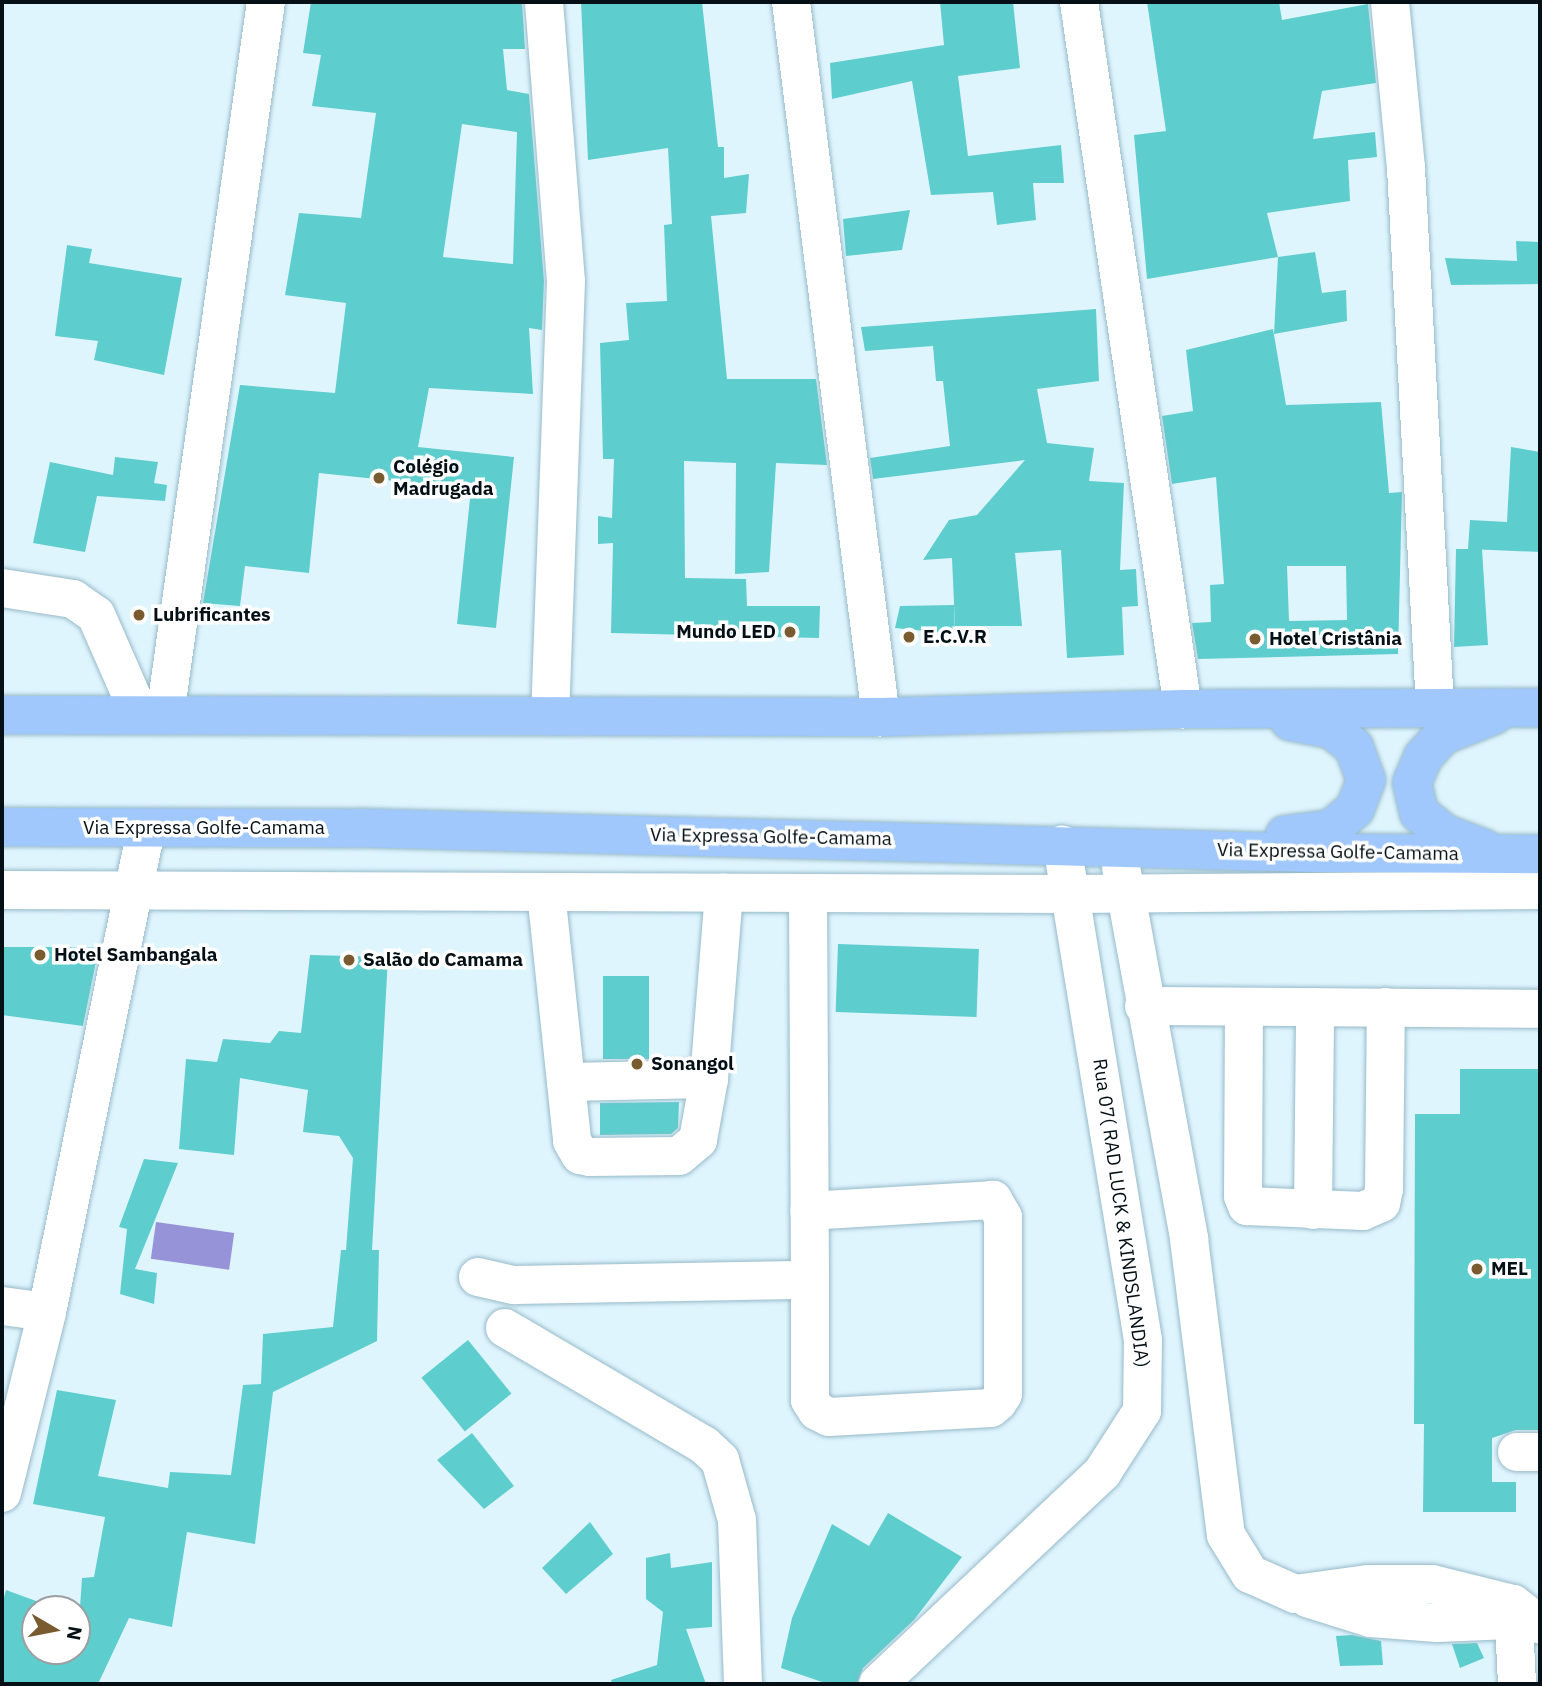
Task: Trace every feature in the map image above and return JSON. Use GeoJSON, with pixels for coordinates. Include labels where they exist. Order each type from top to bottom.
{"type":"FeatureCollection","features":[{"type":"Feature","properties":{"kind":"highway"},"geometry":{"type":"LineString","coordinates":[[1131,714],[1183,709],[1529,708]]}},
{"type":"Feature","properties":{"kind":"highway"},"geometry":{"type":"LineString","coordinates":[[1522,854],[1445,834],[1419,813],[1412,783],[1423,757],[1443,735],[1529,708]]}},
{"type":"Feature","properties":{"kind":"highway"},"geometry":{"type":"LineString","coordinates":[[2,715],[881,717],[1131,714],[1300,721],[1331,729],[1354,747],[1366,780],[1355,809],[1331,829],[1120,847]]}},
{"type":"Feature","properties":{"kind":"highway","name":"Via Expressa Golfe-Camama"},"geometry":{"type":"LineString","coordinates":[[2,827],[374,828],[1120,847],[1522,854]]}},
{"type":"Feature","properties":{"kind":"street"},"geometry":{"type":"LineString","coordinates":[[153,715],[266,2]]}},
{"type":"Feature","properties":{"kind":"street"},"geometry":{"type":"LineString","coordinates":[[544,2],[566,281],[550,715]]}},
{"type":"Feature","properties":{"kind":"street"},"geometry":{"type":"LineString","coordinates":[[791,2],[881,717]]}},
{"type":"Feature","properties":{"kind":"street"},"geometry":{"type":"LineString","coordinates":[[1079,2],[1183,709]]}},
{"type":"Feature","properties":{"kind":"street"},"geometry":{"type":"LineString","coordinates":[[1390,2],[1406,167],[1435,707]]}},
{"type":"Feature","properties":{"kind":"street"},"geometry":{"type":"LineString","coordinates":[[2,588],[73,599],[96,615],[153,715]]}},
{"type":"Feature","properties":{"kind":"street"},"geometry":{"type":"LineString","coordinates":[[2,1493],[47,1312],[146,828]]}},
{"type":"Feature","properties":{"kind":"street","name":"Rua 07( RAD LUCK & KINDSLANDIA)"},"geometry":{"type":"LineString","coordinates":[[878,1684],[1102,1473],[1142,1411],[1143,1340],[1073,894],[1062,845]]}},
{"type":"Feature","properties":{"kind":"street"},"geometry":{"type":"LineString","coordinates":[[1120,847],[1144,1006],[1189,1239],[1226,1535],[1250,1574],[1295,1594],[1369,1584],[1432,1584],[1521,1616],[1517,1684]]}},
{"type":"Feature","properties":{"kind":"street"},"geometry":{"type":"LineString","coordinates":[[2,890],[1073,894],[1540,890]]}},
{"type":"Feature","properties":{"kind":"street"},"geometry":{"type":"LineString","coordinates":[[546,892],[572,1141],[580,1155],[679,1156],[698,1140],[709,1079],[724,893]]}},
{"type":"Feature","properties":{"kind":"street"},"geometry":{"type":"LineString","coordinates":[[808,893],[810,1400],[817,1410],[829,1417],[990,1408],[1003,1394],[1003,1217],[993,1200],[810,1211]]}},
{"type":"Feature","properties":{"kind":"street"},"geometry":{"type":"LineString","coordinates":[[1144,1006],[1540,1009]]}},
{"type":"Feature","properties":{"kind":"street"},"geometry":{"type":"LineString","coordinates":[[1244,1007],[1243,1196],[1247,1206],[1257,1209],[1363,1211],[1381,1203],[1386,1007]]}},
{"type":"Feature","properties":{"kind":"street"},"geometry":{"type":"LineString","coordinates":[[1313,1210],[1315,1007]]}},
{"type":"Feature","properties":{"kind":"street"},"geometry":{"type":"LineString","coordinates":[[566,1082],[709,1079]]}},
{"type":"Feature","properties":{"kind":"street"},"geometry":{"type":"LineString","coordinates":[[478,1277],[513,1285],[810,1280]]}},
{"type":"Feature","properties":{"kind":"street"},"geometry":{"type":"LineString","coordinates":[[2,1306],[47,1312]]}},
{"type":"Feature","properties":{"kind":"street"},"geometry":{"type":"LineString","coordinates":[[505,1328],[704,1445],[720,1460],[737,1520],[743,1684]]}},
{"type":"Feature","properties":{"kind":"shaded area"},"geometry":{"type":"Polygon","coordinates":[[[156,1222],[234,1233],[229,1270],[151,1259],[156,1222]]]}},
{"type":"Feature","properties":{"kind":"building"},"geometry":{"type":"Polygon","coordinates":[[[311,2],[522,2],[525,49],[503,49],[507,90],[529,94],[544,281],[542,330],[529,328],[533,394],[429,388],[418,447],[514,457],[496,628],[457,624],[471,489],[319,473],[309,573],[245,566],[240,606],[203,603],[240,385],[335,393],[346,303],[285,295],[299,213],[361,218],[376,113],[312,106],[321,55],[303,53],[311,2]],[[462,124],[443,257],[513,264],[517,132],[462,124]]]}},
{"type":"Feature","properties":{"kind":"building"},"geometry":{"type":"Polygon","coordinates":[[[581,2],[702,2],[718,147],[724,147],[724,178],[749,174],[746,213],[711,216],[727,379],[816,379],[827,465],[776,463],[769,572],[735,574],[736,463],[684,461],[685,578],[746,579],[747,606],[820,606],[819,638],[611,633],[613,543],[598,544],[598,516],[612,518],[614,459],[603,459],[600,343],[629,340],[626,303],[667,301],[664,225],[672,224],[668,148],[588,160],[581,2]]]}},
{"type":"Feature","properties":{"kind":"building"},"geometry":{"type":"Polygon","coordinates":[[[940,2],[1013,2],[1020,68],[958,76],[968,156],[1061,145],[1064,183],[1033,183],[1036,220],[997,225],[993,192],[931,195],[912,81],[832,99],[830,63],[944,45],[940,2]]]}},
{"type":"Feature","properties":{"kind":"building"},"geometry":{"type":"Polygon","coordinates":[[[1147,2],[1279,2],[1282,20],[1368,4],[1376,83],[1322,91],[1313,139],[1375,132],[1377,157],[1348,160],[1350,201],[1267,213],[1278,257],[1147,279],[1134,135],[1166,131],[1147,2]]]}},
{"type":"Feature","properties":{"kind":"building"},"geometry":{"type":"Polygon","coordinates":[[[910,210],[902,250],[846,256],[843,219],[910,210]]]}},
{"type":"Feature","properties":{"kind":"building"},"geometry":{"type":"Polygon","coordinates":[[[1516,241],[1540,242],[1540,284],[1451,285],[1445,258],[1517,261],[1516,241]]]}},
{"type":"Feature","properties":{"kind":"building"},"geometry":{"type":"Polygon","coordinates":[[[67,245],[92,249],[89,263],[182,278],[164,375],[94,360],[98,341],[55,336],[67,245]]]}},
{"type":"Feature","properties":{"kind":"building"},"geometry":{"type":"Polygon","coordinates":[[[1315,252],[1322,293],[1346,290],[1347,321],[1274,334],[1278,257],[1315,252]]]}},
{"type":"Feature","properties":{"kind":"building"},"geometry":{"type":"Polygon","coordinates":[[[1096,309],[1099,381],[1037,389],[1047,443],[1094,448],[1089,481],[1124,483],[1120,570],[1136,569],[1138,606],[1122,607],[1124,655],[1067,658],[1061,550],[1015,553],[1022,626],[955,626],[952,558],[923,560],[949,520],[977,515],[1025,460],[873,479],[870,458],[950,446],[943,381],[936,381],[933,346],[865,351],[861,327],[1096,309]]]}},
{"type":"Feature","properties":{"kind":"building"},"geometry":{"type":"Polygon","coordinates":[[[1273,329],[1286,405],[1381,402],[1389,493],[1402,492],[1398,654],[1198,659],[1192,623],[1211,622],[1210,585],[1224,584],[1216,477],[1172,484],[1162,416],[1193,411],[1186,350],[1273,329]],[[1287,566],[1289,621],[1347,620],[1346,566],[1287,566]]]}},
{"type":"Feature","properties":{"kind":"building"},"geometry":{"type":"Polygon","coordinates":[[[1511,447],[1540,452],[1540,552],[1468,549],[1470,520],[1507,522],[1511,447]]]}},
{"type":"Feature","properties":{"kind":"building"},"geometry":{"type":"Polygon","coordinates":[[[115,457],[158,462],[154,483],[167,485],[165,501],[97,496],[85,552],[33,543],[50,462],[113,475],[115,457]]]}},
{"type":"Feature","properties":{"kind":"building"},"geometry":{"type":"Polygon","coordinates":[[[1456,549],[1482,549],[1488,645],[1454,647],[1456,549]]]}},
{"type":"Feature","properties":{"kind":"building"},"geometry":{"type":"Polygon","coordinates":[[[954,605],[955,634],[895,628],[900,606],[954,605]]]}},
{"type":"Feature","properties":{"kind":"building"},"geometry":{"type":"Polygon","coordinates":[[[838,944],[979,949],[977,1017],[836,1012],[838,944]]]}},
{"type":"Feature","properties":{"kind":"building"},"geometry":{"type":"Polygon","coordinates":[[[2,947],[99,947],[83,1026],[2,1015],[2,947]]]}},
{"type":"Feature","properties":{"kind":"building"},"geometry":{"type":"Polygon","coordinates":[[[310,955],[388,957],[372,1250],[379,1250],[377,1341],[273,1392],[255,1544],[187,1532],[172,1627],[129,1618],[98,1684],[2,1684],[2,1605],[6,1590],[21,1595],[21,1665],[91,1665],[91,1595],[81,1595],[82,1578],[94,1577],[105,1517],[33,1504],[57,1390],[116,1400],[98,1476],[168,1488],[170,1472],[231,1475],[243,1385],[261,1384],[263,1334],[333,1327],[341,1250],[346,1250],[353,1158],[339,1136],[303,1132],[308,1090],[240,1078],[234,1155],[179,1149],[186,1059],[217,1062],[223,1039],[270,1043],[279,1031],[301,1033],[310,955]]]}},
{"type":"Feature","properties":{"kind":"building"},"geometry":{"type":"Polygon","coordinates":[[[603,976],[649,976],[649,1059],[603,1059],[603,976]]]}},
{"type":"Feature","properties":{"kind":"building","name":"MEL"},"geometry":{"type":"Polygon","coordinates":[[[1460,1069],[1540,1069],[1540,1430],[1516,1430],[1492,1438],[1492,1482],[1516,1482],[1516,1512],[1423,1512],[1424,1424],[1414,1424],[1415,1114],[1460,1114],[1460,1069]]]}},
{"type":"Feature","properties":{"kind":"building"},"geometry":{"type":"Polygon","coordinates":[[[679,1102],[678,1128],[671,1134],[600,1135],[600,1103],[679,1102]]]}},
{"type":"Feature","properties":{"kind":"building"},"geometry":{"type":"Polygon","coordinates":[[[144,1159],[178,1163],[135,1269],[157,1273],[154,1304],[120,1294],[127,1229],[119,1227],[144,1159]]]}},
{"type":"Feature","properties":{"kind":"building"},"geometry":{"type":"Polygon","coordinates":[[[468,1340],[511,1394],[465,1431],[421,1378],[468,1340]]]}},
{"type":"Feature","properties":{"kind":"building"},"geometry":{"type":"Polygon","coordinates":[[[472,1433],[514,1486],[484,1509],[437,1460],[472,1433]]]}},
{"type":"Feature","properties":{"kind":"building"},"geometry":{"type":"Polygon","coordinates":[[[888,1513],[962,1557],[914,1620],[863,1668],[857,1684],[828,1684],[781,1668],[792,1618],[832,1524],[869,1546],[888,1513]]]}},
{"type":"Feature","properties":{"kind":"building"},"geometry":{"type":"Polygon","coordinates":[[[590,1522],[613,1554],[566,1594],[542,1568],[590,1522]]]}},
{"type":"Feature","properties":{"kind":"building"},"geometry":{"type":"Polygon","coordinates":[[[670,1553],[671,1568],[712,1562],[712,1627],[686,1629],[706,1684],[612,1684],[611,1680],[657,1665],[663,1612],[646,1599],[646,1558],[670,1553]]]}},
{"type":"Feature","properties":{"kind":"building"},"geometry":{"type":"Polygon","coordinates":[[[1352,1635],[1381,1641],[1383,1665],[1340,1666],[1336,1636],[1352,1635]]]}},
{"type":"Feature","properties":{"kind":"building"},"geometry":{"type":"Polygon","coordinates":[[[1477,1643],[1484,1658],[1460,1668],[1452,1644],[1477,1643]]]}},
{"type":"Feature","properties":{"kind":"place","name":"Colégio Madrugada"},"geometry":{"type":"Point","coordinates":[379,478]}},
{"type":"Feature","properties":{"kind":"place","name":"Lubrificantes"},"geometry":{"type":"Point","coordinates":[139,615]}},
{"type":"Feature","properties":{"kind":"place","name":"Mundo LED"},"geometry":{"type":"Point","coordinates":[790,632]}},
{"type":"Feature","properties":{"kind":"place","name":"E.C.V.R"},"geometry":{"type":"Point","coordinates":[909,637]}},
{"type":"Feature","properties":{"kind":"place","name":"Hotel Cristânia"},"geometry":{"type":"Point","coordinates":[1255,639]}},
{"type":"Feature","properties":{"kind":"place","name":"Hotel Sambangala"},"geometry":{"type":"Point","coordinates":[40,955]}},
{"type":"Feature","properties":{"kind":"place","name":"Salão do Camama"},"geometry":{"type":"Point","coordinates":[349,960]}},
{"type":"Feature","properties":{"kind":"place","name":"Sonangol"},"geometry":{"type":"Point","coordinates":[637,1064]}},
{"type":"Feature","properties":{"kind":"place","name":"MEL"},"geometry":{"type":"Point","coordinates":[1477,1269]}}]}
